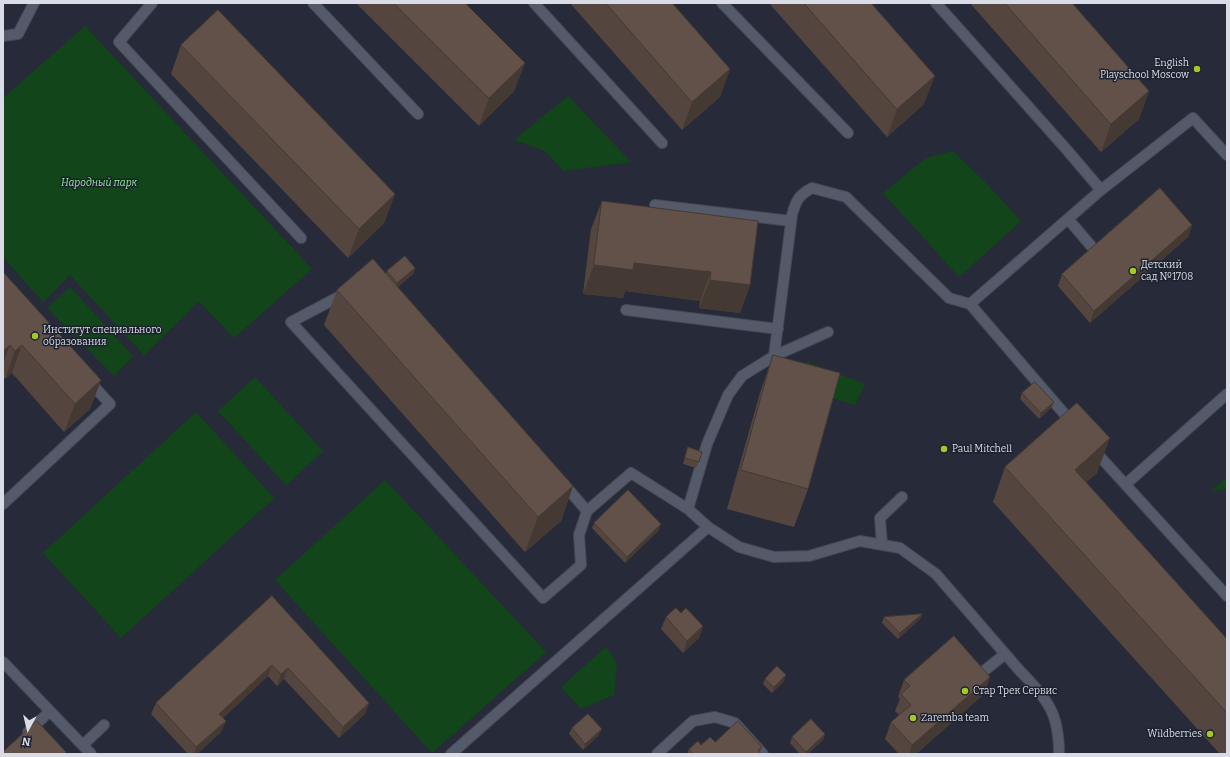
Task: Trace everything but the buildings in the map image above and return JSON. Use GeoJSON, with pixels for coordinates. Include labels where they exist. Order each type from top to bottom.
{"type":"FeatureCollection","features":[{"type":"Feature","properties":{"kind":"lane"},"geometry":{"type":"LineString","coordinates":[[3,36],[18,34],[34,3]]}},
{"type":"Feature","properties":{"kind":"lane"},"geometry":{"type":"LineString","coordinates":[[152,3],[119,42],[301,238]]}},
{"type":"Feature","properties":{"kind":"lane"},"geometry":{"type":"LineString","coordinates":[[313,3],[418,114]]}},
{"type":"Feature","properties":{"kind":"lane"},"geometry":{"type":"LineString","coordinates":[[534,3],[662,143]]}},
{"type":"Feature","properties":{"kind":"lane"},"geometry":{"type":"LineString","coordinates":[[722,3],[848,133]]}},
{"type":"Feature","properties":{"kind":"lane"},"geometry":{"type":"LineString","coordinates":[[936,3],[1068,150],[1101,190]]}},
{"type":"Feature","properties":{"kind":"lane"},"geometry":{"type":"LineString","coordinates":[[970,304],[1101,190],[1193,118],[1227,155]]}},
{"type":"Feature","properties":{"kind":"lane"},"geometry":{"type":"LineString","coordinates":[[774,356],[791,221],[795,204],[802,194],[812,188],[846,197],[949,298],[970,304],[1112,471],[1126,484],[1227,596]]}},
{"type":"Feature","properties":{"kind":"lane"},"geometry":{"type":"LineString","coordinates":[[655,205],[791,221]]}},
{"type":"Feature","properties":{"kind":"lane"},"geometry":{"type":"LineString","coordinates":[[1068,218],[1092,247]]}},
{"type":"Feature","properties":{"kind":"lane"},"geometry":{"type":"LineString","coordinates":[[352,289],[291,322],[543,598],[581,565],[579,535],[588,511],[632,472],[688,509],[708,527],[739,547],[774,557],[809,556],[860,541],[900,548],[936,574],[1030,681],[1050,708],[1059,738],[1059,754]]}},
{"type":"Feature","properties":{"kind":"lane"},"geometry":{"type":"LineString","coordinates":[[626,310],[778,329]]}},
{"type":"Feature","properties":{"kind":"lane"},"geometry":{"type":"LineString","coordinates":[[688,509],[707,444],[728,395],[742,376],[774,356],[828,332]]}},
{"type":"Feature","properties":{"kind":"lane"},"geometry":{"type":"LineString","coordinates":[[3,504],[110,404],[78,371]]}},
{"type":"Feature","properties":{"kind":"lane"},"geometry":{"type":"LineString","coordinates":[[1126,484],[1227,394]]}},
{"type":"Feature","properties":{"kind":"lane"},"geometry":{"type":"LineString","coordinates":[[556,475],[588,511]]}},
{"type":"Feature","properties":{"kind":"lane"},"geometry":{"type":"LineString","coordinates":[[882,545],[880,518],[902,498]]}},
{"type":"Feature","properties":{"kind":"lane"},"geometry":{"type":"LineString","coordinates":[[451,754],[708,527]]}},
{"type":"Feature","properties":{"kind":"lane"},"geometry":{"type":"LineString","coordinates":[[972,680],[1005,654]]}},
{"type":"Feature","properties":{"kind":"lane"},"geometry":{"type":"LineString","coordinates":[[3,662],[91,754]]}},
{"type":"Feature","properties":{"kind":"lane"},"geometry":{"type":"LineString","coordinates":[[20,739],[50,711]]}},
{"type":"Feature","properties":{"kind":"lane"},"geometry":{"type":"LineString","coordinates":[[657,754],[693,721],[715,717],[735,723],[763,754]]}},
{"type":"Feature","properties":{"kind":"lane"},"geometry":{"type":"LineString","coordinates":[[83,745],[104,725]]}},
{"type":"Feature","properties":{"kind":"green space","name":"Народный парк"},"geometry":{"type":"Polygon","coordinates":[[[85,26],[312,269],[234,338],[199,301],[144,355],[70,275],[43,302],[3,257],[3,98],[85,26]]]}},
{"type":"Feature","properties":{"kind":"green space"},"geometry":{"type":"Polygon","coordinates":[[[568,96],[631,162],[564,171],[545,151],[514,140],[568,96]]]}},
{"type":"Feature","properties":{"kind":"green space"},"geometry":{"type":"Polygon","coordinates":[[[953,151],[988,185],[1021,221],[959,277],[883,193],[926,158],[953,151]]]}},
{"type":"Feature","properties":{"kind":"green space"},"geometry":{"type":"Polygon","coordinates":[[[70,287],[133,356],[114,376],[47,308],[70,287]]]}},
{"type":"Feature","properties":{"kind":"green space"},"geometry":{"type":"Polygon","coordinates":[[[807,362],[865,384],[855,405],[799,388],[807,362]]]}},
{"type":"Feature","properties":{"kind":"green space"},"geometry":{"type":"Polygon","coordinates":[[[255,377],[323,451],[286,485],[218,411],[255,377]]]}},
{"type":"Feature","properties":{"kind":"green space"},"geometry":{"type":"Polygon","coordinates":[[[196,412],[274,498],[121,638],[43,553],[196,412]]]}},
{"type":"Feature","properties":{"kind":"green space"},"geometry":{"type":"Polygon","coordinates":[[[1227,477],[1227,489],[1211,491],[1227,477]]]}},
{"type":"Feature","properties":{"kind":"green space"},"geometry":{"type":"Polygon","coordinates":[[[385,480],[546,652],[432,753],[275,580],[385,480]]]}},
{"type":"Feature","properties":{"kind":"green space"},"geometry":{"type":"Polygon","coordinates":[[[606,647],[617,663],[614,695],[581,709],[561,687],[606,647]]]}},
{"type":"Feature","properties":{"kind":"place","name":"English Playschool Moscow"},"geometry":{"type":"Point","coordinates":[1197,69]}},
{"type":"Feature","properties":{"kind":"place","name":"Детский сад №1708"},"geometry":{"type":"Point","coordinates":[1133,271]}},
{"type":"Feature","properties":{"kind":"place","name":"Институт специального образования"},"geometry":{"type":"Point","coordinates":[35,336]}},
{"type":"Feature","properties":{"kind":"place","name":"Paul Mitchell"},"geometry":{"type":"Point","coordinates":[944,449]}},
{"type":"Feature","properties":{"kind":"place","name":"Стар Трек Сервис"},"geometry":{"type":"Point","coordinates":[965,691]}},
{"type":"Feature","properties":{"kind":"place","name":"Zaremba team"},"geometry":{"type":"Point","coordinates":[913,718]}},
{"type":"Feature","properties":{"kind":"place","name":"Wildberries"},"geometry":{"type":"Point","coordinates":[1210,734]}}]}
